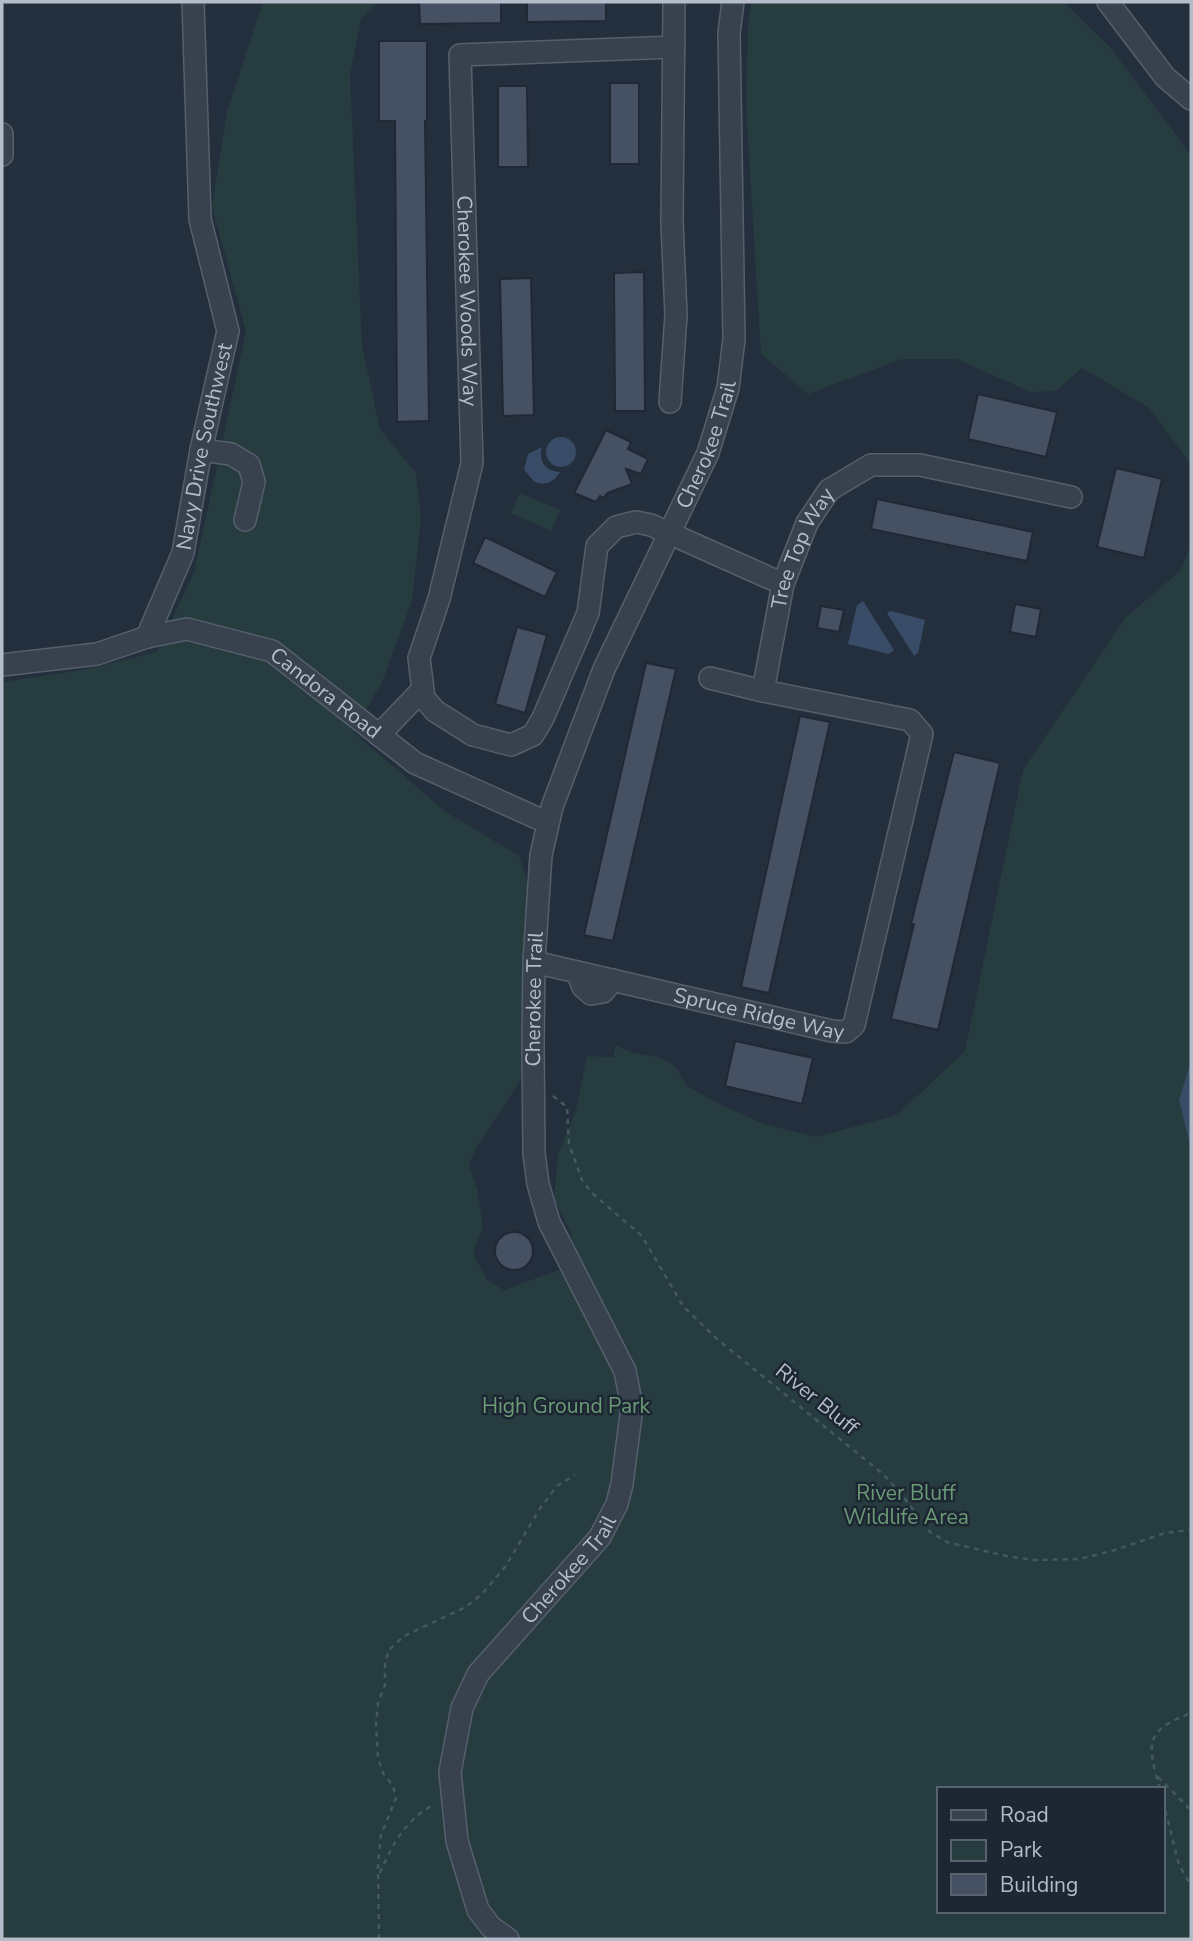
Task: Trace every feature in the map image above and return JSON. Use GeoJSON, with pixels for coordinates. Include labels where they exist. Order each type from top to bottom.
{"type":"FeatureCollection","features":[{"type":"Feature","properties":{"kind":"street","name":"Navy Drive Southwest"},"geometry":{"type":"LineString","coordinates":[[147,637],[183,553],[201,450],[228,331],[201,219],[193,2]]}},
{"type":"Feature","properties":{"kind":"street"},"geometry":{"type":"LineString","coordinates":[[670,402],[676,315],[672,222],[674,2]]}},
{"type":"Feature","properties":{"kind":"street","name":"Cherokee Trail"},"geometry":{"type":"LineString","coordinates":[[508,1939],[491,1927],[478,1910],[457,1841],[450,1772],[462,1708],[478,1674],[600,1537],[619,1494],[632,1407],[625,1371],[549,1222],[541,1199],[534,1153],[533,1082],[534,961],[541,855],[548,822],[581,726],[609,657],[708,453],[733,365],[729,33],[733,2]]}},
{"type":"Feature","properties":{"kind":"street"},"geometry":{"type":"LineString","coordinates":[[1108,2],[1165,77],[1191,99]]}},
{"type":"Feature","properties":{"kind":"street","name":"Cherokee Woods Way"},"geometry":{"type":"LineString","coordinates":[[422,690],[419,658],[439,599],[472,463],[460,55],[674,47]]}},
{"type":"Feature","properties":{"kind":"street"},"geometry":{"type":"LineString","coordinates":[[2,134],[2,155]]}},
{"type":"Feature","properties":{"kind":"street"},"geometry":{"type":"LineString","coordinates":[[201,450],[231,454],[249,465],[254,482],[244,520]]}},
{"type":"Feature","properties":{"kind":"street","name":"Tree Top Way"},"geometry":{"type":"LineString","coordinates":[[763,691],[783,584],[807,523],[829,490],[871,465],[920,466],[1070,497]]}},
{"type":"Feature","properties":{"kind":"street"},"geometry":{"type":"LineString","coordinates":[[422,690],[424,698],[435,711],[473,734],[511,745],[533,735],[543,718],[588,613],[597,546],[616,527],[636,522],[670,532],[783,584]]}},
{"type":"Feature","properties":{"kind":"street","name":"Candora Road"},"geometry":{"type":"LineString","coordinates":[[2,665],[97,654],[147,637],[187,629],[272,651],[415,763],[548,822]]}},
{"type":"Feature","properties":{"kind":"street"},"geometry":{"type":"LineString","coordinates":[[710,678],[763,691]]}},
{"type":"Feature","properties":{"kind":"street"},"geometry":{"type":"LineString","coordinates":[[379,735],[422,690]]}},
{"type":"Feature","properties":{"kind":"street","name":"Spruce Ridge Way"},"geometry":{"type":"LineString","coordinates":[[534,961],[832,1031],[846,1032],[854,1025],[922,734],[910,720],[763,691]]}},
{"type":"Feature","properties":{"kind":"path","name":"River Bluff"},"geometry":{"type":"LineString","coordinates":[[533,1082],[567,1107],[569,1144],[575,1167],[582,1180],[592,1193],[642,1236],[683,1306],[717,1339],[884,1475],[930,1532],[947,1542],[1006,1556],[1056,1560],[1080,1559],[1165,1533],[1191,1530]]}},
{"type":"Feature","properties":{"kind":"path"},"geometry":{"type":"LineString","coordinates":[[379,1939],[382,1835],[396,1798],[393,1786],[383,1773],[376,1725],[389,1650],[404,1636],[466,1607],[482,1594],[505,1567],[541,1507],[557,1486],[575,1475]]}},
{"type":"Feature","properties":{"kind":"path"},"geometry":{"type":"LineString","coordinates":[[1159,1787],[1152,1746],[1156,1731],[1191,1713]]}},
{"type":"Feature","properties":{"kind":"path"},"geometry":{"type":"LineString","coordinates":[[1156,1775],[1191,1810]]}},
{"type":"Feature","properties":{"kind":"path"},"geometry":{"type":"LineString","coordinates":[[379,1875],[401,1830],[419,1813],[438,1802]]}},
{"type":"Feature","properties":{"kind":"path"},"geometry":{"type":"LineString","coordinates":[[1165,1809],[1180,1865],[1191,1885]]}},
{"type":"Feature","properties":{"kind":"green space"},"geometry":{"type":"Polygon","coordinates":[[[263,2],[380,2],[361,19],[350,75],[362,346],[380,429],[416,473],[421,519],[412,601],[382,682],[353,732],[446,812],[519,856],[530,890],[524,1075],[477,1147],[469,1165],[477,1189],[483,1227],[473,1253],[487,1280],[504,1290],[559,1270],[578,1300],[586,1294],[571,1234],[554,1198],[558,1154],[576,1110],[587,1056],[613,1057],[616,1045],[630,1052],[661,1058],[676,1067],[686,1085],[719,1104],[764,1124],[816,1137],[897,1115],[965,1051],[1023,770],[1125,618],[1180,571],[1191,545],[1191,1939],[2,1939],[2,682],[82,670],[157,652],[194,572],[246,332],[212,207],[227,112],[263,2]]]}},
{"type":"Feature","properties":{"kind":"green space"},"geometry":{"type":"Polygon","coordinates":[[[751,2],[1064,2],[1109,46],[1191,155],[1191,465],[1149,408],[1082,368],[1056,391],[1031,392],[956,359],[902,359],[808,394],[761,354],[746,106],[751,2]]]}},
{"type":"Feature","properties":{"kind":"green space"},"geometry":{"type":"Polygon","coordinates":[[[520,493],[560,510],[551,531],[511,513],[520,493]]]}},
{"type":"Feature","properties":{"kind":"water"},"geometry":{"type":"Polygon","coordinates":[[[561,437],[567,438],[575,446],[575,458],[567,466],[561,467],[555,466],[547,458],[546,452],[547,446],[555,438],[561,437]]]}},
{"type":"Feature","properties":{"kind":"water"},"geometry":{"type":"Polygon","coordinates":[[[542,447],[541,457],[544,464],[550,470],[560,472],[552,481],[543,484],[535,482],[524,470],[528,454],[542,447]]]}},
{"type":"Feature","properties":{"kind":"water"},"geometry":{"type":"Polygon","coordinates":[[[863,601],[894,650],[889,654],[848,644],[857,605],[863,601]]]}},
{"type":"Feature","properties":{"kind":"water"},"geometry":{"type":"Polygon","coordinates":[[[891,611],[925,620],[918,653],[914,656],[887,613],[891,611]]]}},
{"type":"Feature","properties":{"kind":"water"},"geometry":{"type":"Polygon","coordinates":[[[1191,1061],[1191,1149],[1179,1100],[1191,1061]]]}},
{"type":"Feature","properties":{"kind":"building"},"geometry":{"type":"Polygon","coordinates":[[[419,2],[501,2],[501,23],[420,24],[419,2]]]}},
{"type":"Feature","properties":{"kind":"building"},"geometry":{"type":"Polygon","coordinates":[[[527,2],[606,2],[606,21],[527,22],[527,2]]]}},
{"type":"Feature","properties":{"kind":"building"},"geometry":{"type":"Polygon","coordinates":[[[379,41],[427,41],[425,121],[429,421],[397,422],[395,121],[379,121],[379,41]]]}},
{"type":"Feature","properties":{"kind":"building"},"geometry":{"type":"Polygon","coordinates":[[[610,83],[639,83],[639,164],[610,164],[610,83]]]}},
{"type":"Feature","properties":{"kind":"building"},"geometry":{"type":"Polygon","coordinates":[[[498,86],[527,86],[528,167],[498,167],[498,86]]]}},
{"type":"Feature","properties":{"kind":"building"},"geometry":{"type":"Polygon","coordinates":[[[644,272],[645,411],[615,411],[614,273],[644,272]]]}},
{"type":"Feature","properties":{"kind":"building"},"geometry":{"type":"Polygon","coordinates":[[[531,278],[534,415],[503,416],[500,279],[531,278]]]}},
{"type":"Feature","properties":{"kind":"building"},"geometry":{"type":"Polygon","coordinates":[[[978,394],[1057,412],[1046,457],[968,439],[978,394]]]}},
{"type":"Feature","properties":{"kind":"building"},"geometry":{"type":"Polygon","coordinates":[[[606,430],[631,442],[628,449],[648,459],[641,474],[626,469],[632,484],[607,493],[604,498],[600,496],[596,502],[574,493],[606,430]]]}},
{"type":"Feature","properties":{"kind":"building"},"geometry":{"type":"Polygon","coordinates":[[[1116,468],[1162,479],[1144,558],[1097,547],[1116,468]]]}},
{"type":"Feature","properties":{"kind":"building"},"geometry":{"type":"Polygon","coordinates":[[[877,499],[1033,532],[1027,561],[871,529],[877,499]]]}},
{"type":"Feature","properties":{"kind":"building"},"geometry":{"type":"Polygon","coordinates":[[[485,537],[557,572],[545,597],[473,563],[485,537]]]}},
{"type":"Feature","properties":{"kind":"building"},"geometry":{"type":"Polygon","coordinates":[[[1015,604],[1041,609],[1036,637],[1010,632],[1015,604]]]}},
{"type":"Feature","properties":{"kind":"building"},"geometry":{"type":"Polygon","coordinates":[[[821,606],[844,610],[839,632],[817,628],[821,606]]]}},
{"type":"Feature","properties":{"kind":"building"},"geometry":{"type":"Polygon","coordinates":[[[517,627],[547,635],[525,713],[495,704],[517,627]]]}},
{"type":"Feature","properties":{"kind":"building"},"geometry":{"type":"Polygon","coordinates":[[[646,663],[676,669],[613,941],[584,935],[646,663]]]}},
{"type":"Feature","properties":{"kind":"building"},"geometry":{"type":"Polygon","coordinates":[[[800,716],[830,722],[769,993],[741,987],[800,716]]]}},
{"type":"Feature","properties":{"kind":"building"},"geometry":{"type":"Polygon","coordinates":[[[954,752],[1000,763],[938,1030],[891,1019],[914,924],[911,924],[954,752]]]}},
{"type":"Feature","properties":{"kind":"building"},"geometry":{"type":"Polygon","coordinates":[[[735,1041],[813,1058],[802,1104],[725,1086],[735,1041]]]}},
{"type":"Feature","properties":{"kind":"building"},"geometry":{"type":"Polygon","coordinates":[[[514,1232],[528,1237],[533,1251],[528,1265],[514,1270],[500,1265],[495,1251],[500,1237],[514,1232]]]}},
{"type":"Feature","properties":{"kind":"park label","name":"High Ground Park"},"geometry":{"type":"Point","coordinates":[566,1406]}},
{"type":"Feature","properties":{"kind":"park label","name":"River Bluff Wildlife Area"},"geometry":{"type":"Point","coordinates":[906,1505]}}]}
